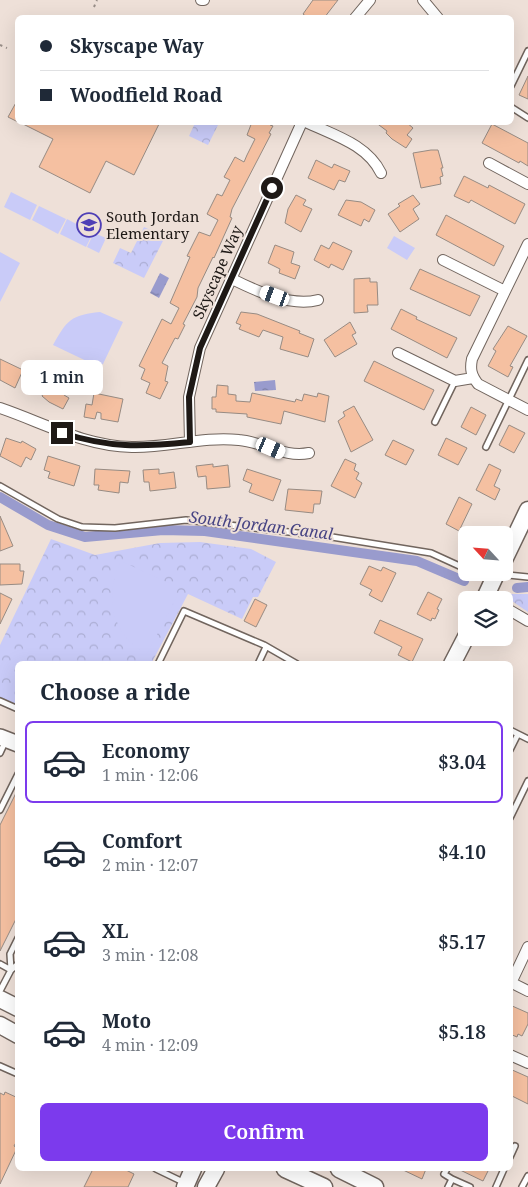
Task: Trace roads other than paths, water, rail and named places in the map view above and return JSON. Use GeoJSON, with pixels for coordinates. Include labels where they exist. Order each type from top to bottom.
{"type":"FeatureCollection","features":[{"type":"Feature","properties":{"kind":"main road"},"geometry":{"type":"LineString","coordinates":[[513,543],[526,519]]}},
{"type":"Feature","properties":{"kind":"main road"},"geometry":{"type":"LineString","coordinates":[[454,661],[461,646]]}},
{"type":"Feature","properties":{"kind":"main road"},"geometry":{"type":"LineString","coordinates":[[0,999],[15,1006]]}},
{"type":"Feature","properties":{"kind":"main road"},"geometry":{"type":"LineString","coordinates":[[0,1025],[15,1033]]}},
{"type":"Feature","properties":{"kind":"main road"},"geometry":{"type":"LineString","coordinates":[[206,1187],[215,1171]]}},
{"type":"Feature","properties":{"kind":"main road"},"geometry":{"type":"LineString","coordinates":[[289,1171],[324,1187]]}},
{"type":"Feature","properties":{"kind":"main road"},"geometry":{"type":"LineString","coordinates":[[343,1171],[375,1187]]}},
{"type":"Feature","properties":{"kind":"street"},"geometry":{"type":"LineString","coordinates":[[358,15],[370,0]]}},
{"type":"Feature","properties":{"kind":"street"},"geometry":{"type":"LineString","coordinates":[[423,0],[436,15]]}},
{"type":"Feature","properties":{"kind":"street","name":"Skyscape Way"},"geometry":{"type":"LineString","coordinates":[[190,442],[188,418],[192,376],[200,348],[230,278],[303,125]]}},
{"type":"Feature","properties":{"kind":"street"},"geometry":{"type":"LineString","coordinates":[[310,125],[365,151],[375,160],[381,173]]}},
{"type":"Feature","properties":{"kind":"street"},"geometry":{"type":"LineString","coordinates":[[489,163],[528,184]]}},
{"type":"Feature","properties":{"kind":"street"},"geometry":{"type":"LineString","coordinates":[[528,244],[472,359],[470,367],[473,378],[478,384],[528,410]]}},
{"type":"Feature","properties":{"kind":"street"},"geometry":{"type":"LineString","coordinates":[[443,260],[505,291]]}},
{"type":"Feature","properties":{"kind":"street"},"geometry":{"type":"LineString","coordinates":[[230,278],[292,302],[305,303],[318,300]]}},
{"type":"Feature","properties":{"kind":"street"},"geometry":{"type":"LineString","coordinates":[[398,354],[455,381],[473,378]]}},
{"type":"Feature","properties":{"kind":"street"},"geometry":{"type":"LineString","coordinates":[[0,408],[62,433],[108,445],[132,447],[239,440],[256,443],[286,454],[309,453]]}},
{"type":"Feature","properties":{"kind":"street"},"geometry":{"type":"LineString","coordinates":[[513,612],[528,621]]}},
{"type":"Feature","properties":{"kind":"street"},"geometry":{"type":"LineString","coordinates":[[513,976],[528,947]]}},
{"type":"Feature","properties":{"kind":"street"},"geometry":{"type":"LineString","coordinates":[[513,984],[528,991]]}},
{"type":"Feature","properties":{"kind":"street"},"geometry":{"type":"LineString","coordinates":[[513,1056],[528,1063]]}},
{"type":"Feature","properties":{"kind":"lane"},"geometry":{"type":"LineString","coordinates":[[514,80],[528,52]]}},
{"type":"Feature","properties":{"kind":"lane"},"geometry":{"type":"LineString","coordinates":[[514,109],[528,118]]}},
{"type":"Feature","properties":{"kind":"lane"},"geometry":{"type":"LineString","coordinates":[[486,447],[528,360]]}},
{"type":"Feature","properties":{"kind":"lane"},"geometry":{"type":"LineString","coordinates":[[435,422],[455,381]]}},
{"type":"Feature","properties":{"kind":"lane"},"geometry":{"type":"LineString","coordinates":[[0,486],[58,519],[82,527],[115,528],[186,520],[332,537],[431,553],[458,565]]}},
{"type":"Feature","properties":{"kind":"lane"},"geometry":{"type":"LineString","coordinates":[[513,576],[528,577]]}},
{"type":"Feature","properties":{"kind":"lane"},"geometry":{"type":"LineString","coordinates":[[159,661],[184,611],[266,647],[292,661]]}},
{"type":"Feature","properties":{"kind":"lane"},"geometry":{"type":"LineString","coordinates":[[259,661],[266,647]]}},
{"type":"Feature","properties":{"kind":"lane"},"geometry":{"type":"LineString","coordinates":[[0,701],[15,708]]}},
{"type":"Feature","properties":{"kind":"lane"},"geometry":{"type":"LineString","coordinates":[[513,732],[528,739]]}},
{"type":"Feature","properties":{"kind":"lane"},"geometry":{"type":"LineString","coordinates":[[513,744],[518,734]]}},
{"type":"Feature","properties":{"kind":"lane"},"geometry":{"type":"LineString","coordinates":[[0,753],[8,740]]}},
{"type":"Feature","properties":{"kind":"lane"},"geometry":{"type":"LineString","coordinates":[[0,810],[15,780]]}},
{"type":"Feature","properties":{"kind":"lane"},"geometry":{"type":"LineString","coordinates":[[513,808],[528,781]]}},
{"type":"Feature","properties":{"kind":"lane"},"geometry":{"type":"LineString","coordinates":[[11,970],[10,954],[15,944]]}},
{"type":"Feature","properties":{"kind":"lane"},"geometry":{"type":"LineString","coordinates":[[0,964],[11,970]]}},
{"type":"Feature","properties":{"kind":"lane"},"geometry":{"type":"LineString","coordinates":[[0,991],[11,970],[15,967]]}},
{"type":"Feature","properties":{"kind":"lane"},"geometry":{"type":"LineString","coordinates":[[0,1066],[15,1073]]}},
{"type":"Feature","properties":{"kind":"lane"},"geometry":{"type":"LineString","coordinates":[[513,1150],[515,1146]]}},
{"type":"Feature","properties":{"kind":"lane"},"geometry":{"type":"LineString","coordinates":[[162,1171],[188,1180]]}},
{"type":"Feature","properties":{"kind":"lane"},"geometry":{"type":"LineString","coordinates":[[446,1171],[444,1174],[470,1187]]}},
{"type":"Feature","properties":{"kind":"lane"},"geometry":{"type":"LineString","coordinates":[[496,1187],[503,1171]]}},
{"type":"Feature","properties":{"kind":"lane"},"geometry":{"type":"LineString","coordinates":[[522,1187],[528,1176]]}},
{"type":"Feature","properties":{"kind":"lane"},"geometry":{"type":"LineString","coordinates":[[448,1187],[452,1179]]}},
{"type":"Feature","properties":{"kind":"water"},"geometry":{"type":"Polygon","coordinates":[[[160,273],[169,278],[159,298],[150,293],[160,273]]]}},
{"type":"Feature","properties":{"kind":"water"},"geometry":{"type":"Polygon","coordinates":[[[275,380],[276,390],[255,391],[254,382],[275,380]]]}},
{"type":"Feature","properties":{"kind":"waterway","name":"South Jordan Canal"},"geometry":{"type":"LineString","coordinates":[[0,497],[48,525],[85,537],[163,530],[205,531],[417,561],[458,578]]}},
{"type":"Feature","properties":{"kind":"waterway","name":"South Jordan Canal"},"geometry":{"type":"LineString","coordinates":[[517,588],[528,587]]}},
{"type":"Feature","properties":{"kind":"place","name":"South Jordan Elementary"},"geometry":{"type":"Point","coordinates":[89,225]}}]}
